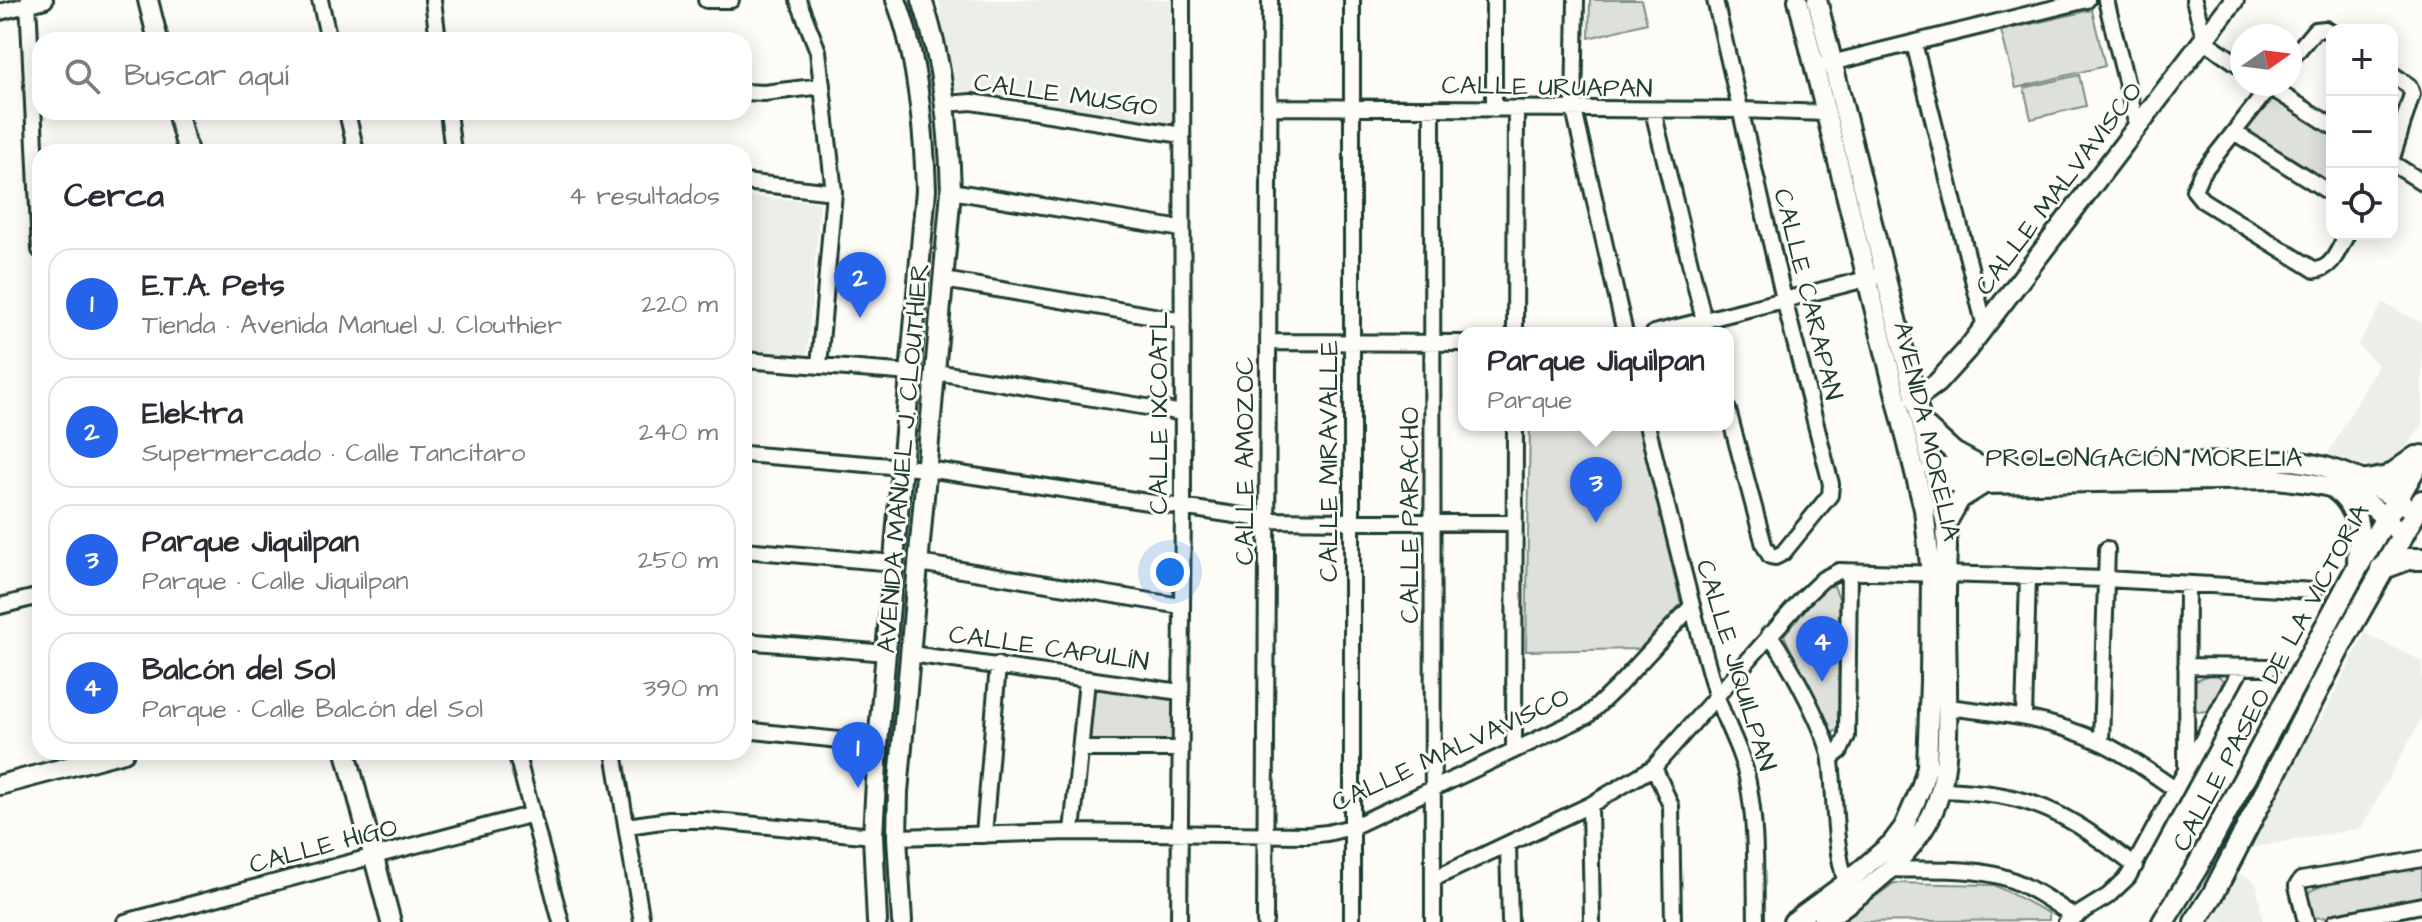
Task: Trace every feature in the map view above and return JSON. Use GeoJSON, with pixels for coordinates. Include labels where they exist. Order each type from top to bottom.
{"type":"FeatureCollection","features":[{"type":"Feature","properties":{"kind":"main road"},"geometry":{"type":"LineString","coordinates":[[148,0],[156,32]]}},
{"type":"Feature","properties":{"kind":"main road","name":"AVENIDA MANUEL J. CLOUTHIER"},"geometry":{"type":"LineString","coordinates":[[877,922],[873,836],[878,744],[926,190],[912,57],[896,0]]}},
{"type":"Feature","properties":{"kind":"main road","name":"AVENIDA MANUEL J. CLOUTHIER"},"geometry":{"type":"LineString","coordinates":[[902,922],[898,792],[951,191],[944,104],[936,53],[922,0]]}},
{"type":"Feature","properties":{"kind":"main road","name":"AVENIDA MORELIA"},"geometry":{"type":"LineString","coordinates":[[1793,922],[1876,859],[1904,827],[1917,798],[1927,767],[1938,574],[1946,524],[1915,399],[1825,113],[1798,0]]}},
{"type":"Feature","properties":{"kind":"main road","name":"AVENIDA MORELIA"},"geometry":{"type":"LineString","coordinates":[[1817,0],[1833,62],[1938,574],[1947,707],[1941,790],[1931,815],[1890,869],[1822,922]]}},
{"type":"Feature","properties":{"kind":"main road","name":"CALLE MALVAVISCO"},"geometry":{"type":"LineString","coordinates":[[1915,399],[1951,368],[1985,327],[2234,0]]}},
{"type":"Feature","properties":{"kind":"main road"},"geometry":{"type":"LineString","coordinates":[[179,120],[186,144]]}},
{"type":"Feature","properties":{"kind":"main road"},"geometry":{"type":"LineString","coordinates":[[1920,422],[1982,475],[1960,499],[1946,524]]}},
{"type":"Feature","properties":{"kind":"main road"},"geometry":{"type":"LineString","coordinates":[[2367,481],[2388,477],[2422,454]]}},
{"type":"Feature","properties":{"kind":"main road","name":"CALLE PASEO DE LA VICTORIA"},"geometry":{"type":"LineString","coordinates":[[2163,922],[2196,869],[2358,566],[2422,454]]}},
{"type":"Feature","properties":{"kind":"main road","name":"PROLONGACIÓN MORELIA"},"geometry":{"type":"LineString","coordinates":[[1934,474],[2367,481],[2391,508],[2401,536]]}},
{"type":"Feature","properties":{"kind":"main road"},"geometry":{"type":"LineString","coordinates":[[2331,481],[2357,518],[2360,537],[2358,566]]}},
{"type":"Feature","properties":{"kind":"main road","name":"PROLONGACIÓN MORELIA"},"geometry":{"type":"LineString","coordinates":[[2331,481],[2361,498],[2391,508],[2420,510]]}},
{"type":"Feature","properties":{"kind":"main road","name":"CALLE PASEO DE LA VICTORIA"},"geometry":{"type":"LineString","coordinates":[[2195,922],[2212,896],[2381,569],[2420,510]]}},
{"type":"Feature","properties":{"kind":"main road"},"geometry":{"type":"LineString","coordinates":[[2381,569],[2408,559],[2422,558]]}},
{"type":"Feature","properties":{"kind":"main road"},"geometry":{"type":"LineString","coordinates":[[0,785],[94,760]]}},
{"type":"Feature","properties":{"kind":"main road"},"geometry":{"type":"LineString","coordinates":[[348,760],[391,922]]}},
{"type":"Feature","properties":{"kind":"street"},"geometry":{"type":"LineString","coordinates":[[0,12],[28,2],[45,0]]}},
{"type":"Feature","properties":{"kind":"street"},"geometry":{"type":"LineString","coordinates":[[320,0],[327,32]]}},
{"type":"Feature","properties":{"kind":"street"},"geometry":{"type":"LineString","coordinates":[[433,0],[437,32]]}},
{"type":"Feature","properties":{"kind":"street"},"geometry":{"type":"LineString","coordinates":[[706,0],[731,0]]}},
{"type":"Feature","properties":{"kind":"street"},"geometry":{"type":"LineString","coordinates":[[798,0],[818,51],[834,192],[819,366]]}},
{"type":"Feature","properties":{"kind":"street","name":"CALLE IXCOATL"},"geometry":{"type":"LineString","coordinates":[[1179,922],[1183,506],[1182,0]]}},
{"type":"Feature","properties":{"kind":"street","name":"CALLE AMOZOC"},"geometry":{"type":"LineString","coordinates":[[1265,922],[1270,0]]}},
{"type":"Feature","properties":{"kind":"street","name":"CALLE MIRAVALLE"},"geometry":{"type":"LineString","coordinates":[[1352,0],[1352,922]]}},
{"type":"Feature","properties":{"kind":"street"},"geometry":{"type":"LineString","coordinates":[[1494,0],[1494,109]]}},
{"type":"Feature","properties":{"kind":"street"},"geometry":{"type":"LineString","coordinates":[[1576,0],[1574,110],[1624,327]]}},
{"type":"Feature","properties":{"kind":"street","name":"CALLE CARAPAN"},"geometry":{"type":"LineString","coordinates":[[1715,0],[1784,299],[1832,489],[1783,553],[1775,557],[1770,556],[1764,545],[1734,431]]}},
{"type":"Feature","properties":{"kind":"street"},"geometry":{"type":"LineString","coordinates":[[1814,67],[2087,0]]}},
{"type":"Feature","properties":{"kind":"street"},"geometry":{"type":"LineString","coordinates":[[2106,0],[2137,126]]}},
{"type":"Feature","properties":{"kind":"street"},"geometry":{"type":"LineString","coordinates":[[2194,0],[2205,41],[2230,59]]}},
{"type":"Feature","properties":{"kind":"street"},"geometry":{"type":"LineString","coordinates":[[28,2],[32,85]]}},
{"type":"Feature","properties":{"kind":"street"},"geometry":{"type":"LineString","coordinates":[[2302,44],[2310,34],[2326,31]]}},
{"type":"Feature","properties":{"kind":"street"},"geometry":{"type":"LineString","coordinates":[[1914,43],[1985,327]]}},
{"type":"Feature","properties":{"kind":"street"},"geometry":{"type":"LineString","coordinates":[[2398,78],[2409,86],[2412,94],[2398,140]]}},
{"type":"Feature","properties":{"kind":"street"},"geometry":{"type":"LineString","coordinates":[[752,92],[822,86]]}},
{"type":"Feature","properties":{"kind":"street"},"geometry":{"type":"LineString","coordinates":[[2261,96],[2201,174],[2194,190],[2202,200],[2315,270],[2330,263],[2343,240]]}},
{"type":"Feature","properties":{"kind":"street"},"geometry":{"type":"LineString","coordinates":[[2286,96],[2326,122]]}},
{"type":"Feature","properties":{"kind":"street","name":"CALLE MUSGO"},"geometry":{"type":"LineString","coordinates":[[944,104],[972,102],[1182,135]]}},
{"type":"Feature","properties":{"kind":"street","name":"CALLE URUAPAN"},"geometry":{"type":"LineString","coordinates":[[1270,107],[1825,113]]}},
{"type":"Feature","properties":{"kind":"street","name":"CALLE PARACHO"},"geometry":{"type":"LineString","coordinates":[[1432,109],[1433,922]]}},
{"type":"Feature","properties":{"kind":"street"},"geometry":{"type":"LineString","coordinates":[[1515,327],[1516,109]]}},
{"type":"Feature","properties":{"kind":"street"},"geometry":{"type":"LineString","coordinates":[[1653,111],[1706,327],[1784,299],[1875,277]]}},
{"type":"Feature","properties":{"kind":"street"},"geometry":{"type":"LineString","coordinates":[[34,120],[35,144]]}},
{"type":"Feature","properties":{"kind":"street"},"geometry":{"type":"LineString","coordinates":[[349,120],[354,144]]}},
{"type":"Feature","properties":{"kind":"street"},"geometry":{"type":"LineString","coordinates":[[449,120],[452,144]]}},
{"type":"Feature","properties":{"kind":"street"},"geometry":{"type":"LineString","coordinates":[[2234,132],[2326,190]]}},
{"type":"Feature","properties":{"kind":"street"},"geometry":{"type":"LineString","coordinates":[[2398,164],[2422,182]]}},
{"type":"Feature","properties":{"kind":"street"},"geometry":{"type":"LineString","coordinates":[[752,183],[834,192]]}},
{"type":"Feature","properties":{"kind":"street"},"geometry":{"type":"LineString","coordinates":[[951,191],[1182,229]]}},
{"type":"Feature","properties":{"kind":"street"},"geometry":{"type":"LineString","coordinates":[[944,280],[1183,321]]}},
{"type":"Feature","properties":{"kind":"street"},"geometry":{"type":"LineString","coordinates":[[1269,342],[1458,343]]}},
{"type":"Feature","properties":{"kind":"street"},"geometry":{"type":"LineString","coordinates":[[752,361],[911,373]]}},
{"type":"Feature","properties":{"kind":"street"},"geometry":{"type":"LineString","coordinates":[[936,372],[1183,413]]}},
{"type":"Feature","properties":{"kind":"street"},"geometry":{"type":"LineString","coordinates":[[1514,750],[1515,431]]}},
{"type":"Feature","properties":{"kind":"street","name":"CALLE JIQUILPAN"},"geometry":{"type":"LineString","coordinates":[[1648,431],[1716,697],[1743,757],[1749,785],[1756,922]]}},
{"type":"Feature","properties":{"kind":"street"},"geometry":{"type":"LineString","coordinates":[[752,455],[927,469],[1268,520],[1515,523]]}},
{"type":"Feature","properties":{"kind":"street","name":"PROLONGACIÓN MORELIA"},"geometry":{"type":"LineString","coordinates":[[2401,536],[2422,558]]}},
{"type":"Feature","properties":{"kind":"street"},"geometry":{"type":"LineString","coordinates":[[2101,742],[2107,549]]}},
{"type":"Feature","properties":{"kind":"street"},"geometry":{"type":"LineString","coordinates":[[752,551],[894,563]]}},
{"type":"Feature","properties":{"kind":"street"},"geometry":{"type":"LineString","coordinates":[[919,563],[1181,606]]}},
{"type":"Feature","properties":{"kind":"street"},"geometry":{"type":"LineString","coordinates":[[1433,879],[1590,805],[1654,767],[1769,634],[1823,579],[1839,571],[2106,579],[2314,591]]}},
{"type":"Feature","properties":{"kind":"street"},"geometry":{"type":"LineString","coordinates":[[1831,758],[1840,751],[1847,736],[1849,572]]}},
{"type":"Feature","properties":{"kind":"street"},"geometry":{"type":"LineString","coordinates":[[2024,717],[2028,577]]}},
{"type":"Feature","properties":{"kind":"street"},"geometry":{"type":"LineString","coordinates":[[2186,771],[2187,584]]}},
{"type":"Feature","properties":{"kind":"street"},"geometry":{"type":"LineString","coordinates":[[0,606],[32,598]]}},
{"type":"Feature","properties":{"kind":"street","name":"CALLE MALVAVISCO"},"geometry":{"type":"LineString","coordinates":[[897,837],[1072,832],[1308,835],[1352,827],[1587,716],[1691,607]]}},
{"type":"Feature","properties":{"kind":"street"},"geometry":{"type":"LineString","coordinates":[[1769,634],[1795,678],[1831,758],[1836,850],[1846,883]]}},
{"type":"Feature","properties":{"kind":"street"},"geometry":{"type":"LineString","coordinates":[[752,642],[886,653]]}},
{"type":"Feature","properties":{"kind":"street","name":"CALLE CAPULÍN"},"geometry":{"type":"LineString","coordinates":[[911,654],[1180,692]]}},
{"type":"Feature","properties":{"kind":"street"},"geometry":{"type":"LineString","coordinates":[[984,835],[998,665]]}},
{"type":"Feature","properties":{"kind":"street"},"geometry":{"type":"LineString","coordinates":[[2186,666],[2272,667]]}},
{"type":"Feature","properties":{"kind":"street","name":"CALLE PASEO DE LA VICTORIA"},"geometry":{"type":"LineString","coordinates":[[2070,919],[2119,888],[2135,866],[2242,667]]}},
{"type":"Feature","properties":{"kind":"street"},"geometry":{"type":"LineString","coordinates":[[1072,832],[1087,680]]}},
{"type":"Feature","properties":{"kind":"street"},"geometry":{"type":"LineString","coordinates":[[1947,707],[2024,717],[2101,742],[2175,789]]}},
{"type":"Feature","properties":{"kind":"street"},"geometry":{"type":"LineString","coordinates":[[752,731],[878,744]]}},
{"type":"Feature","properties":{"kind":"street"},"geometry":{"type":"LineString","coordinates":[[1082,749],[1180,749]]}},
{"type":"Feature","properties":{"kind":"street"},"geometry":{"type":"LineString","coordinates":[[518,760],[561,922]]}},
{"type":"Feature","properties":{"kind":"street"},"geometry":{"type":"LineString","coordinates":[[615,760],[642,922]]}},
{"type":"Feature","properties":{"kind":"street"},"geometry":{"type":"LineString","coordinates":[[1654,767],[1671,806],[1673,922]]}},
{"type":"Feature","properties":{"kind":"street"},"geometry":{"type":"LineString","coordinates":[[1941,790],[1986,791],[2036,803],[2067,816],[2135,866]]}},
{"type":"Feature","properties":{"kind":"street"},"geometry":{"type":"LineString","coordinates":[[1590,805],[1592,922]]}},
{"type":"Feature","properties":{"kind":"street","name":"CALLE HIGO"},"geometry":{"type":"LineString","coordinates":[[125,922],[533,814]]}},
{"type":"Feature","properties":{"kind":"street"},"geometry":{"type":"LineString","coordinates":[[627,826],[669,820],[705,820],[873,836]]}},
{"type":"Feature","properties":{"kind":"street"},"geometry":{"type":"LineString","coordinates":[[1508,845],[1510,922]]}},
{"type":"Feature","properties":{"kind":"street"},"geometry":{"type":"LineString","coordinates":[[2306,922],[2297,886],[2301,880],[2422,859]]}},
{"type":"Feature","properties":{"kind":"street"},"geometry":{"type":"LineString","coordinates":[[1890,869],[1987,874],[2009,879],[2038,893],[2070,919]]}},
{"type":"Feature","properties":{"kind":"street"},"geometry":{"type":"LineString","coordinates":[[2335,922],[2422,905]]}},
{"type":"Feature","properties":{"kind":"shaded area"},"geometry":{"type":"Polygon","coordinates":[[[939,0],[1174,0],[1174,126],[952,90],[939,0]]]}},
{"type":"Feature","properties":{"kind":"shaded area"},"geometry":{"type":"Polygon","coordinates":[[[1590,0],[1641,0],[1647,23],[1589,38],[1590,0]]]}},
{"type":"Feature","properties":{"kind":"shaded area"},"geometry":{"type":"Polygon","coordinates":[[[2092,10],[2105,66],[2016,88],[2001,31],[2092,10]]]}},
{"type":"Feature","properties":{"kind":"shaded area"},"geometry":{"type":"Polygon","coordinates":[[[2079,75],[2086,106],[2031,119],[2024,88],[2079,75]]]}},
{"type":"Feature","properties":{"kind":"shaded area"},"geometry":{"type":"Polygon","coordinates":[[[2273,99],[2326,131],[2326,184],[2245,130],[2273,99]]]}},
{"type":"Feature","properties":{"kind":"shaded area"},"geometry":{"type":"Polygon","coordinates":[[[752,197],[820,202],[807,357],[752,352],[752,197]]]}},
{"type":"Feature","properties":{"kind":"shaded area"},"geometry":{"type":"Polygon","coordinates":[[[2383,303],[2422,323],[2422,425],[2393,465],[2381,471],[2328,454],[2378,365],[2358,345],[2383,303]]]}},
{"type":"Feature","properties":{"kind":"shaded area"},"geometry":{"type":"Polygon","coordinates":[[[1530,431],[1640,431],[1681,604],[1640,649],[1526,651],[1530,431]]]}},
{"type":"Feature","properties":{"kind":"shaded area"},"geometry":{"type":"Polygon","coordinates":[[[1834,586],[1839,598],[1838,729],[1827,733],[1784,635],[1824,587],[1834,586]]]}},
{"type":"Feature","properties":{"kind":"shaded area"},"geometry":{"type":"Polygon","coordinates":[[[2365,634],[2422,661],[2422,715],[2416,729],[2361,828],[2249,848],[2304,741],[2323,716],[2365,634]]]}},
{"type":"Feature","properties":{"kind":"shaded area"},"geometry":{"type":"Polygon","coordinates":[[[2212,674],[2223,681],[2214,710],[2199,712],[2194,707],[2193,681],[2212,674]]]}},
{"type":"Feature","properties":{"kind":"shaded area"},"geometry":{"type":"Polygon","coordinates":[[[1094,689],[1174,700],[1172,746],[1090,744],[1094,689]]]}},
{"type":"Feature","properties":{"kind":"shaded area"},"geometry":{"type":"Polygon","coordinates":[[[2422,864],[2422,898],[2337,917],[2309,918],[2306,901],[2310,891],[2331,882],[2422,864]]]}},
{"type":"Feature","properties":{"kind":"shaded area"},"geometry":{"type":"Polygon","coordinates":[[[2237,872],[2256,882],[2263,922],[2206,922],[2237,872]]]}},
{"type":"Feature","properties":{"kind":"shaded area"},"geometry":{"type":"Polygon","coordinates":[[[1894,883],[1994,885],[2049,913],[2049,920],[1841,922],[1894,883]]]}},
{"type":"Feature","properties":{"kind":"place","name":"Elektra"},"geometry":{"type":"Point","coordinates":[860,318]}},
{"type":"Feature","properties":{"kind":"place","name":"Parque Jiquilpan"},"geometry":{"type":"Point","coordinates":[1596,523]}},
{"type":"Feature","properties":{"kind":"place","name":"Balcón del Sol"},"geometry":{"type":"Point","coordinates":[1822,682]}},
{"type":"Feature","properties":{"kind":"place","name":"E.T.A. Pets"},"geometry":{"type":"Point","coordinates":[858,788]}}]}
